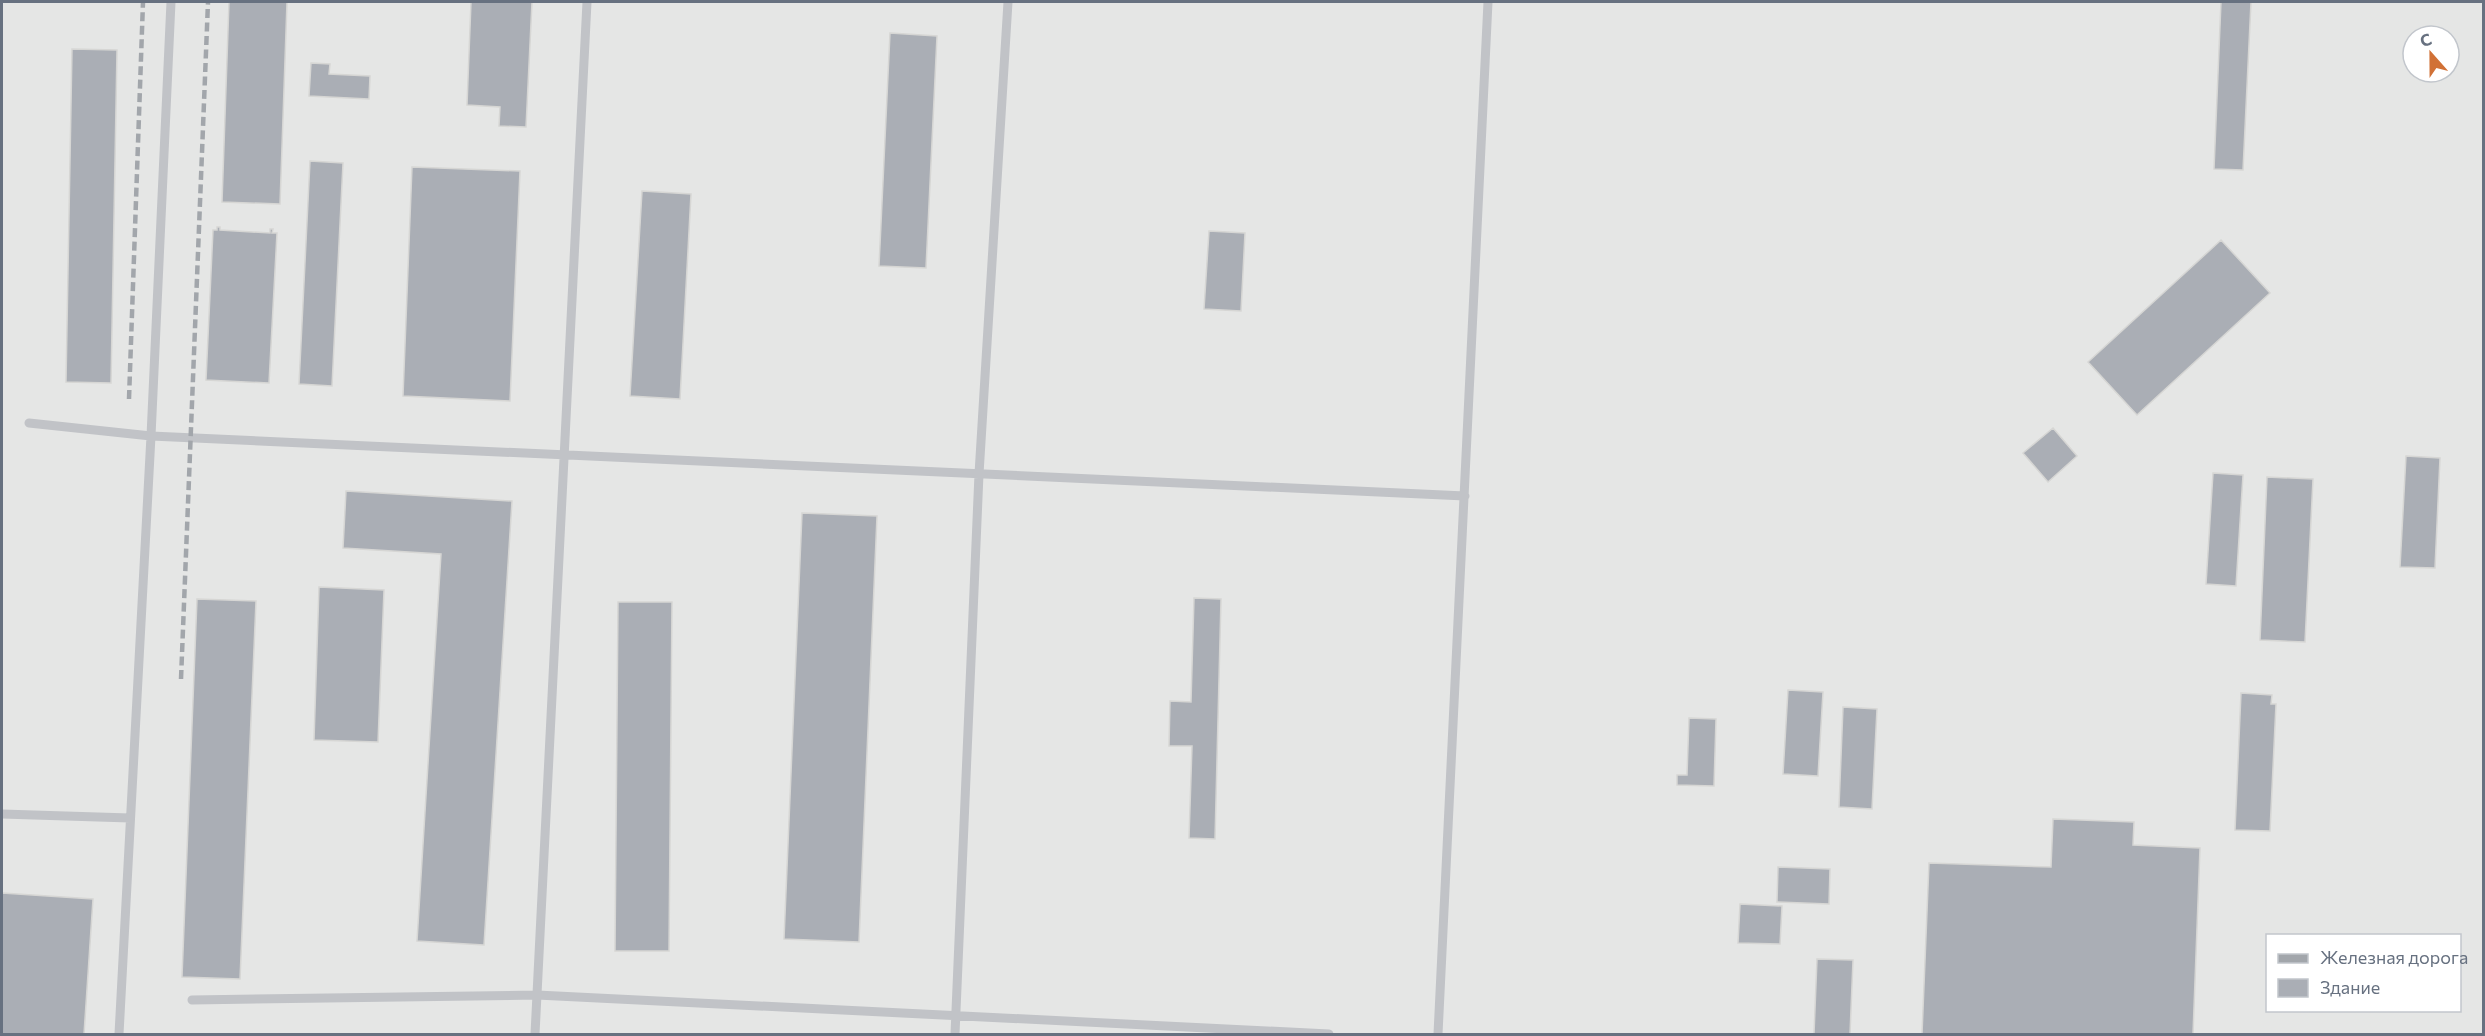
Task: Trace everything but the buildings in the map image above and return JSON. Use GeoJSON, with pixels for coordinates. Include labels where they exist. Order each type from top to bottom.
{"type":"FeatureCollection","features":[{"type":"Feature","properties":{"kind":"lane"},"geometry":{"type":"LineString","coordinates":[[118,1035],[152,436],[171,2]]}},
{"type":"Feature","properties":{"kind":"lane"},"geometry":{"type":"LineString","coordinates":[[534,1035],[587,2]]}},
{"type":"Feature","properties":{"kind":"lane"},"geometry":{"type":"LineString","coordinates":[[955,1035],[979,474],[1008,2]]}},
{"type":"Feature","properties":{"kind":"lane"},"geometry":{"type":"LineString","coordinates":[[1438,1035],[1488,2]]}},
{"type":"Feature","properties":{"kind":"lane"},"geometry":{"type":"LineString","coordinates":[[29,423],[152,436],[1465,496]]}},
{"type":"Feature","properties":{"kind":"lane"},"geometry":{"type":"LineString","coordinates":[[2,814],[130,818]]}},
{"type":"Feature","properties":{"kind":"lane"},"geometry":{"type":"LineString","coordinates":[[192,1000],[537,995],[1329,1035]]}},
{"type":"Feature","properties":{"kind":"shaded area"},"geometry":{"type":"Polygon","coordinates":[[[2,2],[2483,2],[2483,1034],[2,1034],[2,2]]]}},
{"type":"Feature","properties":{"kind":"railway"},"geometry":{"type":"LineString","coordinates":[[129,399],[143,2]]}},
{"type":"Feature","properties":{"kind":"railway"},"geometry":{"type":"LineString","coordinates":[[181,679],[208,2]]}}]}
